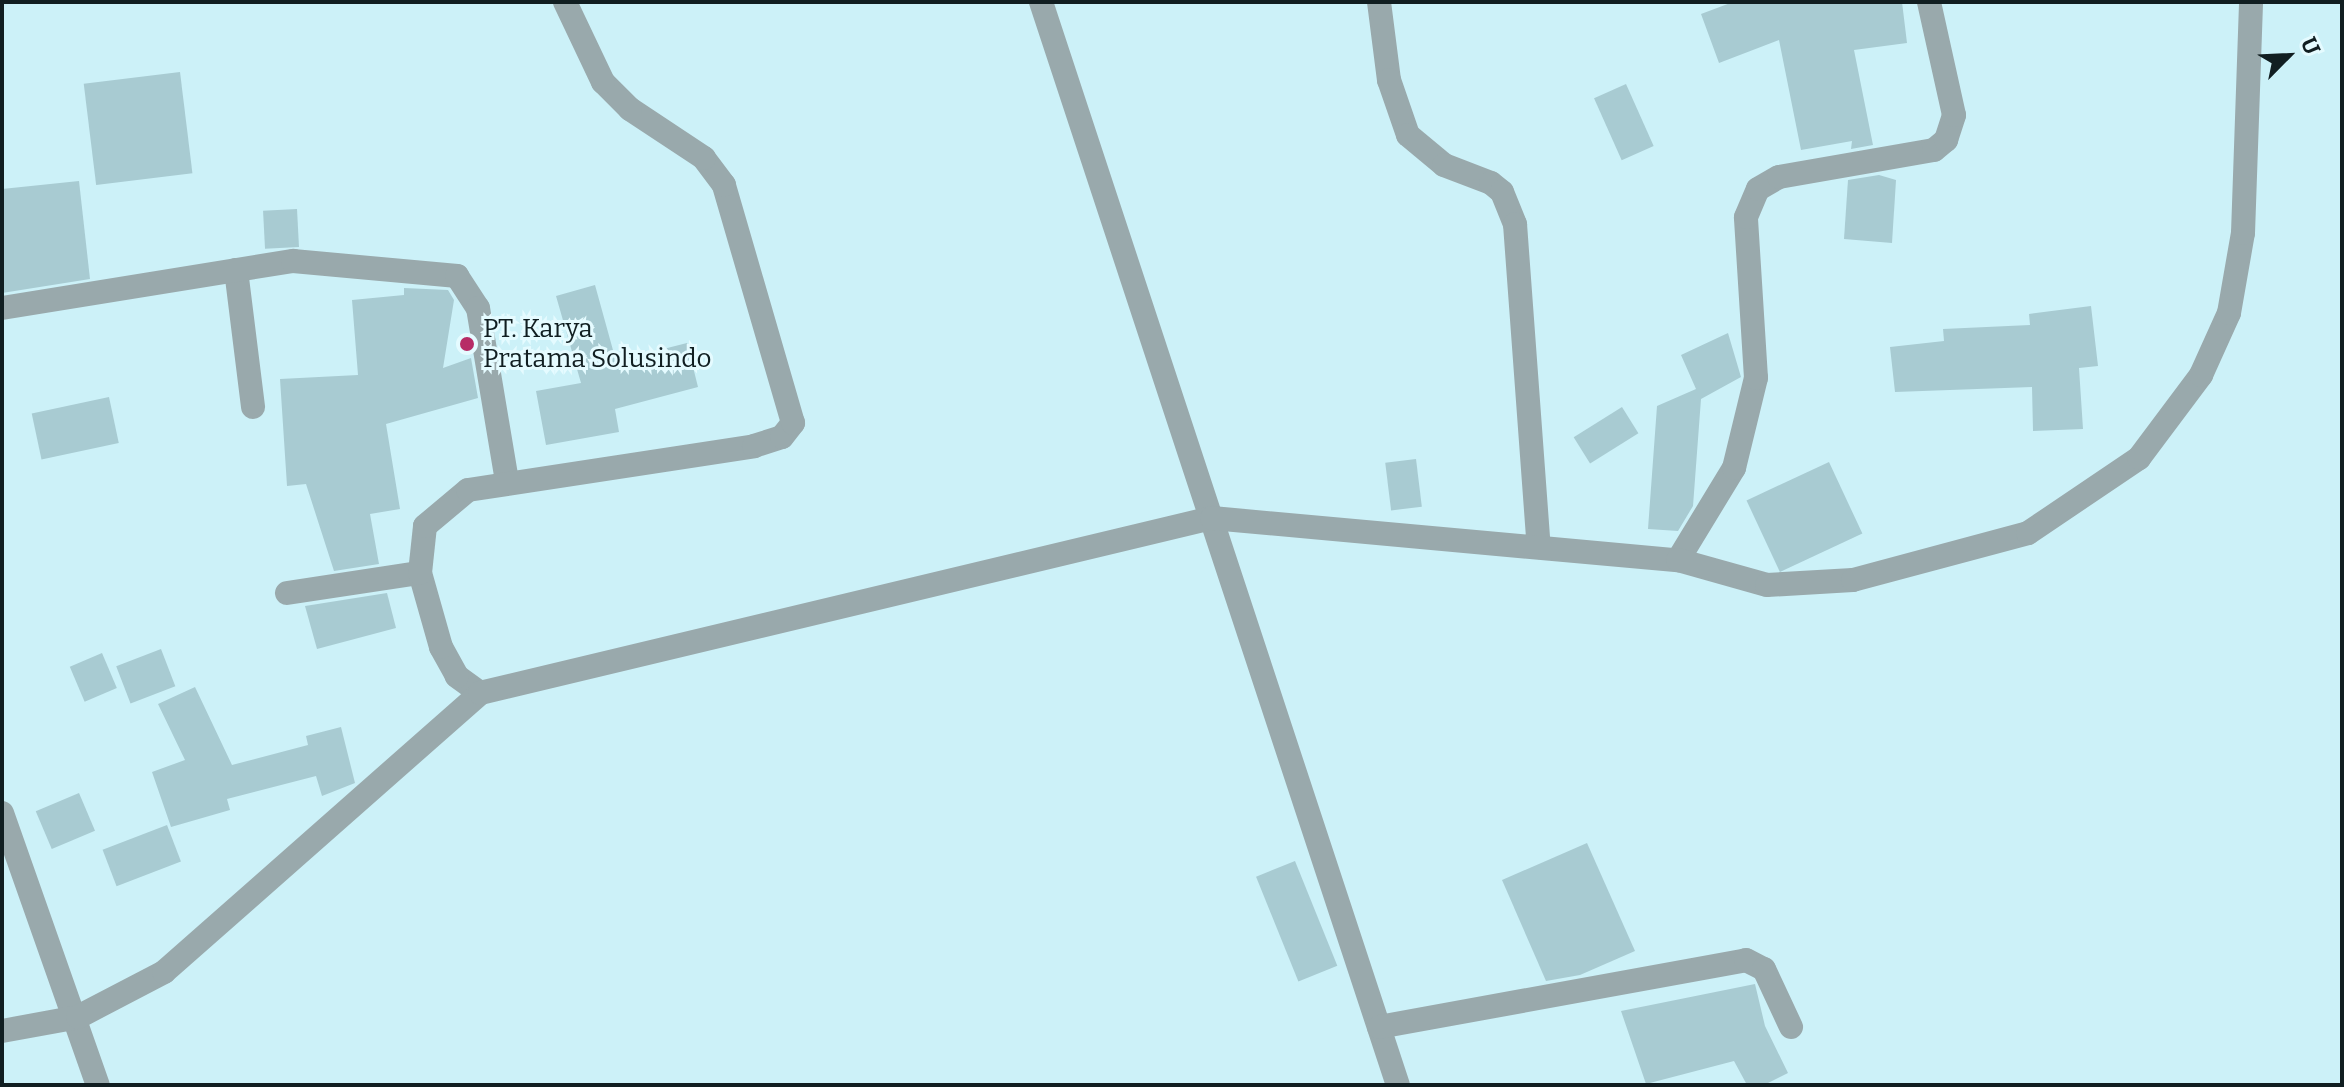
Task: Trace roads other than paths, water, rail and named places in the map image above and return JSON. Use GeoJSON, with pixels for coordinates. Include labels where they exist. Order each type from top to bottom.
{"type":"FeatureCollection","features":[{"type":"Feature","properties":{"kind":"street"},"geometry":{"type":"LineString","coordinates":[[480,693],[457,676],[441,647],[420,573],[425,526],[468,490],[507,481],[754,446],[782,437],[793,423],[724,185],[704,158],[630,109],[603,82],[565,2]]}},
{"type":"Feature","properties":{"kind":"street"},"geometry":{"type":"LineString","coordinates":[[1041,2],[1398,1085]]}},
{"type":"Feature","properties":{"kind":"street"},"geometry":{"type":"LineString","coordinates":[[1379,2],[1389,80],[1408,135],[1444,165],[1491,183],[1502,192],[1515,224],[1539,547]]}},
{"type":"Feature","properties":{"kind":"street"},"geometry":{"type":"LineString","coordinates":[[1678,560],[1734,468],[1756,378],[1746,217],[1758,189],[1779,177],[1934,150],[1946,140],[1954,115],[1929,2]]}},
{"type":"Feature","properties":{"kind":"street"},"geometry":{"type":"LineString","coordinates":[[2,1031],[78,1017],[164,972],[480,693],[1212,518],[1678,560],[1767,585],[1853,580],[2028,533],[2139,458],[2201,375],[2229,313],[2243,233],[2251,2]]}},
{"type":"Feature","properties":{"kind":"street"},"geometry":{"type":"LineString","coordinates":[[2,308],[236,270],[318,260],[446,273],[467,283],[478,308],[507,481]]}},
{"type":"Feature","properties":{"kind":"street"},"geometry":{"type":"LineString","coordinates":[[236,270],[253,407]]}},
{"type":"Feature","properties":{"kind":"street"},"geometry":{"type":"LineString","coordinates":[[287,593],[420,573]]}},
{"type":"Feature","properties":{"kind":"street"},"geometry":{"type":"LineString","coordinates":[[2,813],[78,1017],[98,1085]]}},
{"type":"Feature","properties":{"kind":"street"},"geometry":{"type":"LineString","coordinates":[[1379,1027],[1746,960],[1764,969],[1791,1027]]}},
{"type":"Feature","properties":{"kind":"place","name":"PT. Karya Pratama Solusindo"},"geometry":{"type":"Point","coordinates":[467,344]}}]}
